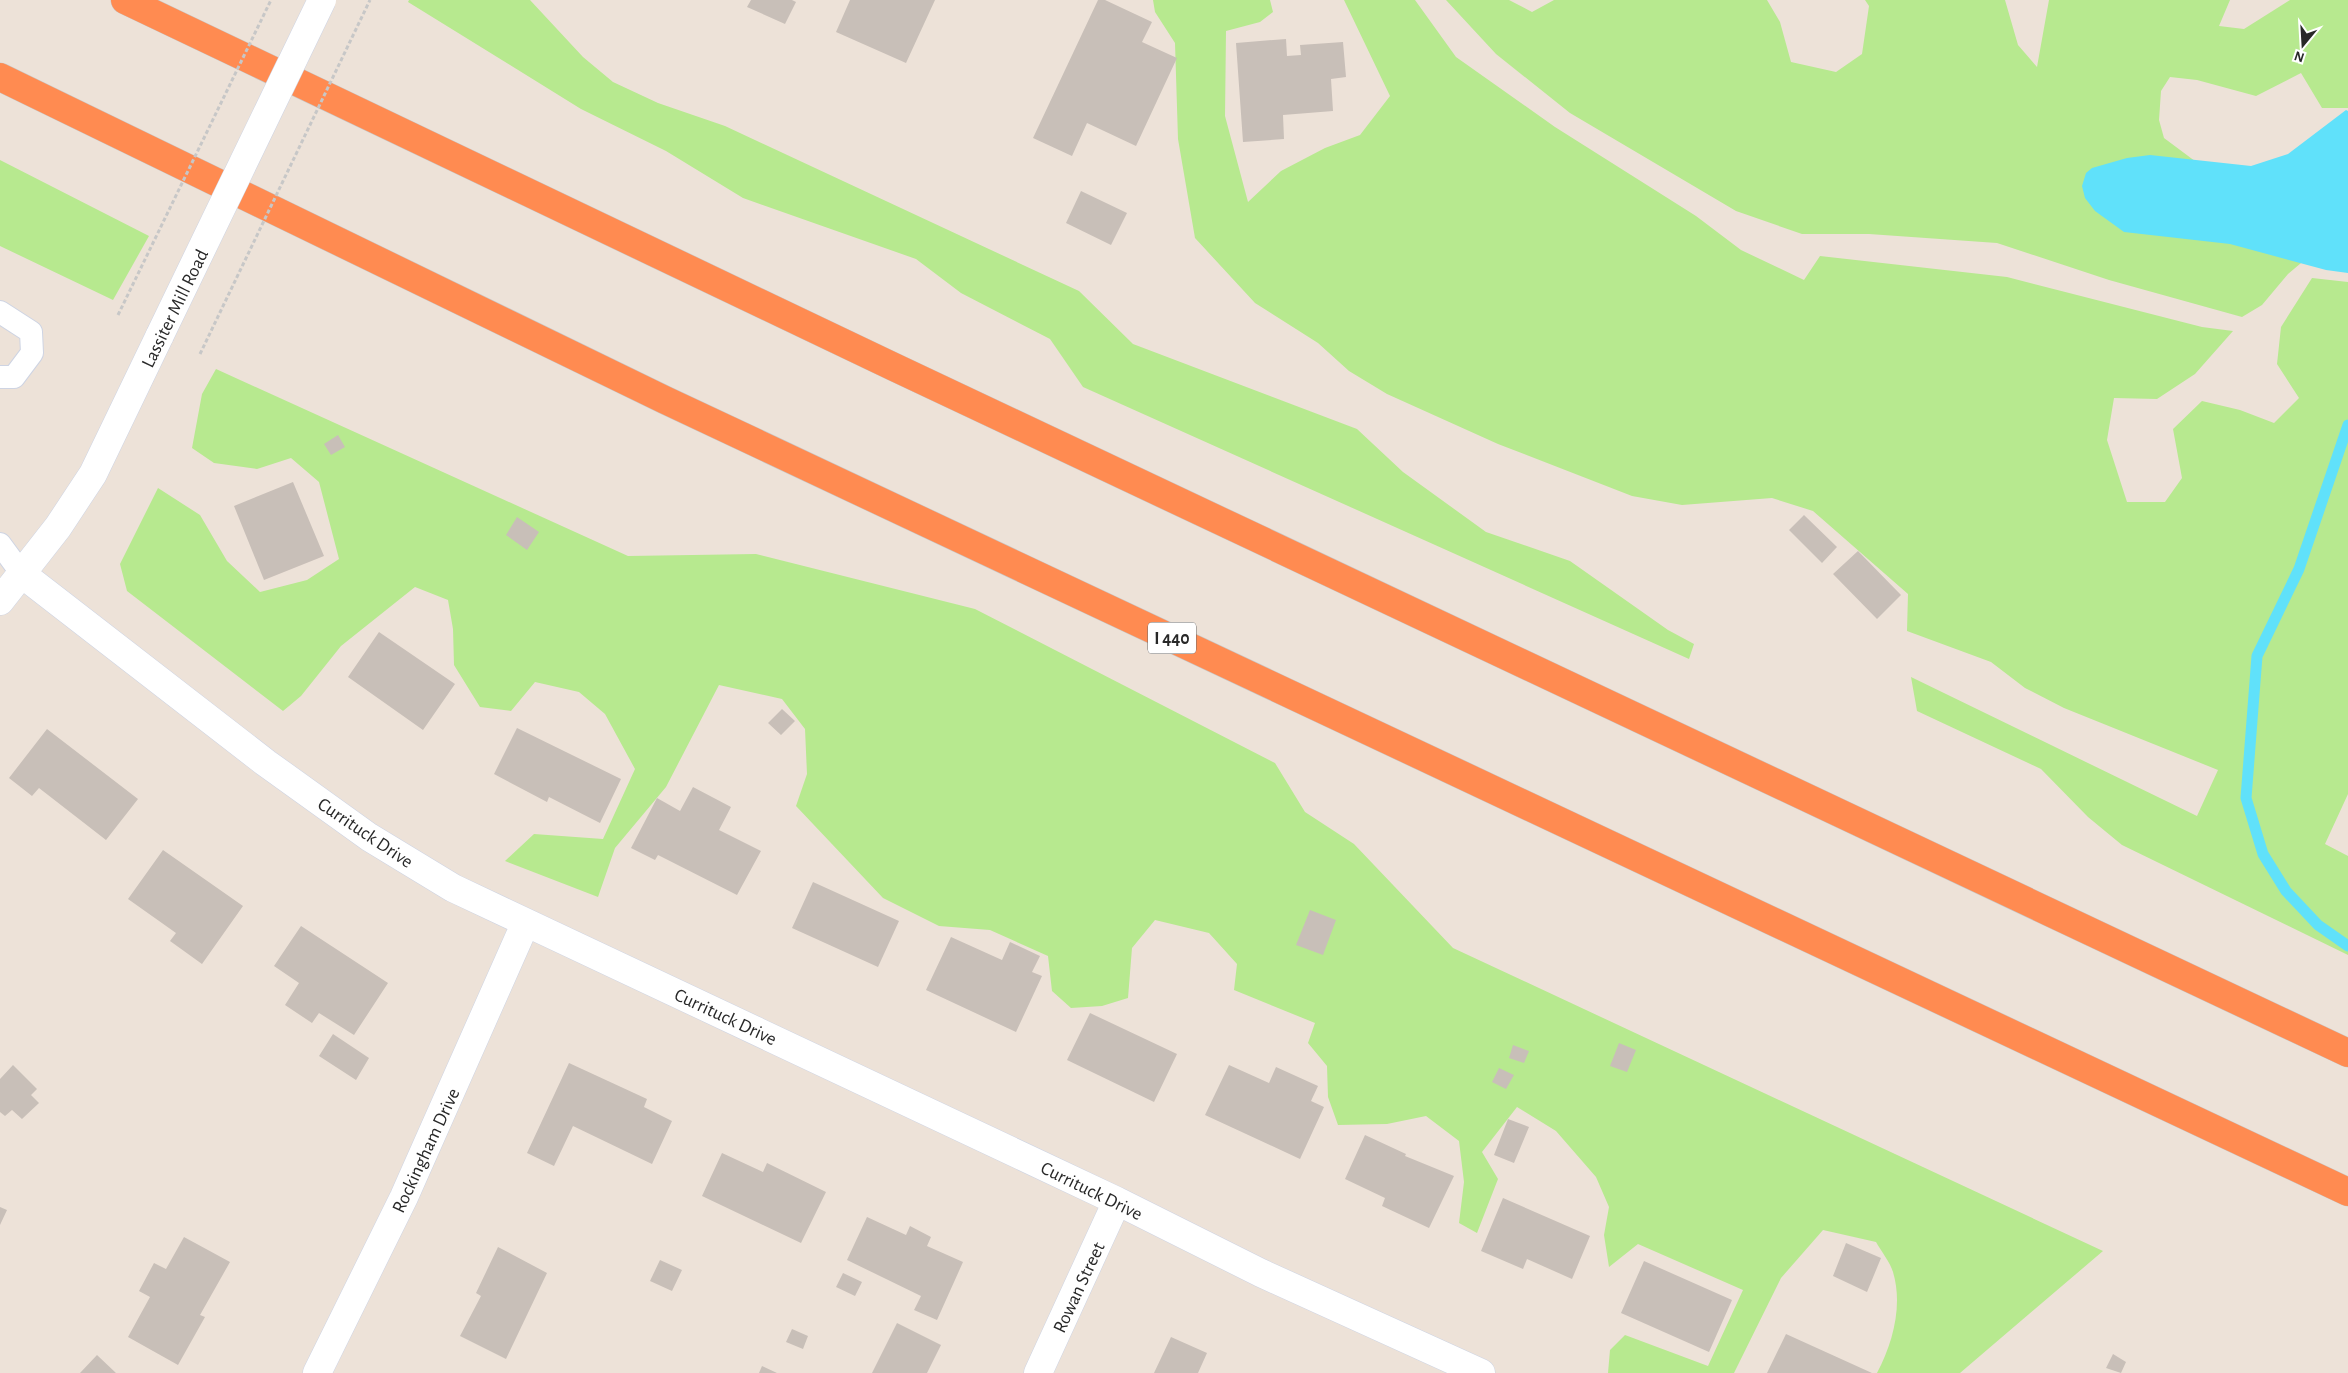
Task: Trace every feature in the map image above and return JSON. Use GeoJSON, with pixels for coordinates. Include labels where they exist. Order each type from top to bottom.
{"type":"FeatureCollection","features":[{"type":"Feature","properties":{"kind":"highway"},"geometry":{"type":"LineString","coordinates":[[125,0],[903,371],[2348,1054]]}},
{"type":"Feature","properties":{"kind":"highway","name":"I 440"},"geometry":{"type":"LineString","coordinates":[[0,77],[665,400],[2348,1192]]}},
{"type":"Feature","properties":{"kind":"street","name":"Lassiter Mill Road"},"geometry":{"type":"LineString","coordinates":[[0,602],[58,527],[92,474],[322,0]]}},
{"type":"Feature","properties":{"kind":"street","name":"Currituck Drive"},"geometry":{"type":"LineString","coordinates":[[22,574],[266,764],[370,837],[453,888],[1117,1201],[1261,1273],[1481,1373]]}},
{"type":"Feature","properties":{"kind":"street","name":"Rockingham Drive"},"geometry":{"type":"LineString","coordinates":[[317,1373],[404,1198],[526,924]]}},
{"type":"Feature","properties":{"kind":"street","name":"Rowan Street"},"geometry":{"type":"LineString","coordinates":[[1038,1373],[1117,1201]]}},
{"type":"Feature","properties":{"kind":"lane"},"geometry":{"type":"LineString","coordinates":[[0,312],[31,332],[32,353],[14,377],[0,377]]}},
{"type":"Feature","properties":{"kind":"lane"},"geometry":{"type":"LineString","coordinates":[[0,544],[22,574]]}},
{"type":"Feature","properties":{"kind":"path"},"geometry":{"type":"LineString","coordinates":[[118,315],[271,0]]}},
{"type":"Feature","properties":{"kind":"path"},"geometry":{"type":"LineString","coordinates":[[200,354],[370,0]]}},
{"type":"Feature","properties":{"kind":"green space"},"geometry":{"type":"Polygon","coordinates":[[[409,0],[530,0],[583,57],[613,82],[658,103],[725,126],[1079,291],[1133,344],[1357,429],[1403,472],[1486,532],[1570,561],[1668,630],[1694,644],[1689,659],[1083,387],[1050,339],[961,293],[916,259],[743,198],[666,151],[581,109],[408,2],[409,0]]]}},
{"type":"Feature","properties":{"kind":"green space"},"geometry":{"type":"Polygon","coordinates":[[[1153,0],[1270,0],[1273,12],[1260,22],[1226,31],[1225,116],[1248,202],[1281,171],[1325,148],[1360,135],[1390,96],[1344,0],[1415,0],[1456,57],[1555,127],[1696,216],[1741,250],[1804,280],[1820,256],[2007,277],[2202,327],[2233,331],[2195,374],[2157,399],[2114,398],[2107,440],[2127,502],[2165,502],[2182,478],[2173,429],[2202,401],[2240,410],[2274,423],[2299,398],[2277,364],[2281,327],[2312,278],[2348,282],[2348,794],[2325,844],[2348,856],[2348,955],[2122,845],[2088,817],[2041,769],[1917,711],[1911,677],[2197,816],[2218,770],[2064,708],[2025,688],[1991,662],[1907,631],[1908,594],[1813,511],[1772,498],[1682,505],[1632,496],[1498,444],[1387,394],[1349,371],[1318,343],[1255,303],[1195,238],[1178,139],[1175,43],[1155,12],[1153,0]]]}},
{"type":"Feature","properties":{"kind":"green space"},"geometry":{"type":"Polygon","coordinates":[[[1446,0],[1509,0],[1532,12],[1554,0],[1767,0],[1780,22],[1791,62],[1836,72],[1862,54],[1869,6],[1865,0],[2005,0],[2018,45],[2037,67],[2049,0],[2230,0],[2219,26],[2244,29],[2290,0],[2348,0],[2348,108],[2322,108],[2301,73],[2256,96],[2197,80],[2170,77],[2161,91],[2159,120],[2164,138],[2219,179],[2307,258],[2288,274],[2262,305],[2242,317],[2109,280],[1997,243],[1869,234],[1802,234],[1736,211],[1570,113],[1496,54],[1446,0]]]}},
{"type":"Feature","properties":{"kind":"green space"},"geometry":{"type":"Polygon","coordinates":[[[0,160],[149,236],[113,300],[0,246],[0,160]]]}},
{"type":"Feature","properties":{"kind":"green space"},"geometry":{"type":"Polygon","coordinates":[[[216,369],[628,556],[756,554],[975,609],[1275,763],[1305,812],[1354,844],[1453,948],[2103,1251],[1960,1373],[1877,1373],[1892,1337],[1897,1311],[1896,1285],[1892,1268],[1876,1242],[1823,1230],[1781,1278],[1734,1373],[1608,1373],[1610,1350],[1625,1335],[1708,1366],[1743,1290],[1638,1244],[1609,1267],[1604,1235],[1609,1207],[1596,1177],[1556,1131],[1517,1107],[1482,1152],[1498,1179],[1477,1233],[1459,1223],[1464,1182],[1459,1141],[1426,1116],[1387,1124],[1338,1125],[1328,1097],[1327,1066],[1308,1043],[1315,1023],[1234,990],[1237,964],[1209,933],[1155,920],[1132,948],[1128,998],[1102,1006],[1071,1008],[1052,991],[1048,956],[990,930],[939,926],[883,898],[796,806],[807,774],[805,729],[782,699],[719,685],[666,787],[615,848],[598,897],[505,861],[534,834],[603,839],[635,769],[605,714],[579,692],[535,682],[511,711],[480,707],[454,665],[453,629],[448,600],[415,587],[341,646],[301,696],[283,711],[127,591],[120,564],[158,488],[200,515],[227,561],[260,592],[307,580],[339,559],[319,482],[291,458],[257,469],[214,463],[192,448],[202,394],[216,369]]]}},
{"type":"Feature","properties":{"kind":"water"},"geometry":{"type":"Polygon","coordinates":[[[2346,110],[2348,111],[2348,273],[2326,270],[2230,244],[2124,232],[2095,211],[2085,198],[2082,186],[2086,173],[2092,168],[2127,158],[2150,155],[2251,166],[2288,154],[2346,110]]]}},
{"type":"Feature","properties":{"kind":"building"},"geometry":{"type":"Polygon","coordinates":[[[751,0],[792,0],[796,2],[785,24],[747,7],[751,0]]]}},
{"type":"Feature","properties":{"kind":"building"},"geometry":{"type":"Polygon","coordinates":[[[850,0],[935,0],[906,63],[836,32],[850,0]]]}},
{"type":"Feature","properties":{"kind":"building"},"geometry":{"type":"Polygon","coordinates":[[[1098,0],[1105,0],[1152,22],[1142,42],[1177,58],[1136,146],[1087,123],[1072,156],[1033,138],[1098,0]]]}},
{"type":"Feature","properties":{"kind":"building"},"geometry":{"type":"Polygon","coordinates":[[[1286,39],[1287,56],[1301,55],[1300,45],[1343,42],[1346,77],[1331,79],[1333,111],[1283,115],[1284,139],[1243,142],[1236,43],[1286,39]]]}},
{"type":"Feature","properties":{"kind":"building"},"geometry":{"type":"Polygon","coordinates":[[[1081,191],[1127,213],[1111,245],[1066,223],[1081,191]]]}},
{"type":"Feature","properties":{"kind":"building"},"geometry":{"type":"Polygon","coordinates":[[[338,435],[345,447],[331,455],[324,444],[338,435]]]}},
{"type":"Feature","properties":{"kind":"building"},"geometry":{"type":"Polygon","coordinates":[[[293,482],[324,556],[264,580],[234,506],[293,482]]]}},
{"type":"Feature","properties":{"kind":"building"},"geometry":{"type":"Polygon","coordinates":[[[1804,515],[1837,547],[1822,563],[1789,530],[1804,515]]]}},
{"type":"Feature","properties":{"kind":"building"},"geometry":{"type":"Polygon","coordinates":[[[517,517],[539,532],[527,550],[506,535],[517,517]]]}},
{"type":"Feature","properties":{"kind":"building"},"geometry":{"type":"Polygon","coordinates":[[[1858,551],[1901,595],[1877,619],[1833,574],[1858,551]]]}},
{"type":"Feature","properties":{"kind":"building"},"geometry":{"type":"Polygon","coordinates":[[[379,632],[455,684],[423,730],[348,677],[379,632]]]}},
{"type":"Feature","properties":{"kind":"building"},"geometry":{"type":"Polygon","coordinates":[[[782,709],[795,721],[781,735],[768,723],[782,709]]]}},
{"type":"Feature","properties":{"kind":"building"},"geometry":{"type":"Polygon","coordinates":[[[517,728],[621,779],[600,823],[549,797],[547,802],[494,774],[517,728]]]}},
{"type":"Feature","properties":{"kind":"building"},"geometry":{"type":"Polygon","coordinates":[[[47,729],[138,799],[106,840],[39,788],[32,796],[9,778],[47,729]]]}},
{"type":"Feature","properties":{"kind":"building"},"geometry":{"type":"Polygon","coordinates":[[[693,787],[731,807],[719,830],[761,851],[737,895],[658,855],[655,860],[631,848],[657,798],[680,811],[693,787]]]}},
{"type":"Feature","properties":{"kind":"building"},"geometry":{"type":"Polygon","coordinates":[[[163,850],[243,906],[202,964],[170,941],[176,933],[128,899],[163,850]]]}},
{"type":"Feature","properties":{"kind":"building"},"geometry":{"type":"Polygon","coordinates":[[[813,882],[899,921],[878,967],[792,928],[813,882]]]}},
{"type":"Feature","properties":{"kind":"building"},"geometry":{"type":"Polygon","coordinates":[[[1310,910],[1336,920],[1323,955],[1296,945],[1310,910]]]}},
{"type":"Feature","properties":{"kind":"building"},"geometry":{"type":"Polygon","coordinates":[[[301,926],[388,983],[354,1035],[319,1013],[312,1023],[285,1005],[299,983],[274,966],[301,926]]]}},
{"type":"Feature","properties":{"kind":"building"},"geometry":{"type":"Polygon","coordinates":[[[951,937],[1002,960],[1010,942],[1040,956],[1032,972],[1042,976],[1016,1032],[926,990],[951,937]]]}},
{"type":"Feature","properties":{"kind":"building"},"geometry":{"type":"Polygon","coordinates":[[[1090,1013],[1177,1054],[1154,1102],[1067,1060],[1090,1013]]]}},
{"type":"Feature","properties":{"kind":"building"},"geometry":{"type":"Polygon","coordinates":[[[333,1034],[369,1058],[356,1080],[319,1056],[333,1034]]]}},
{"type":"Feature","properties":{"kind":"building"},"geometry":{"type":"Polygon","coordinates":[[[1619,1043],[1636,1050],[1627,1072],[1610,1066],[1619,1043]]]}},
{"type":"Feature","properties":{"kind":"building"},"geometry":{"type":"Polygon","coordinates":[[[1513,1045],[1529,1051],[1524,1063],[1509,1058],[1513,1045]]]}},
{"type":"Feature","properties":{"kind":"building"},"geometry":{"type":"Polygon","coordinates":[[[569,1063],[647,1099],[644,1107],[672,1121],[652,1164],[573,1126],[554,1166],[527,1153],[569,1063]]]}},
{"type":"Feature","properties":{"kind":"building"},"geometry":{"type":"Polygon","coordinates":[[[13,1065],[37,1089],[31,1095],[39,1103],[22,1119],[12,1110],[5,1116],[0,1112],[0,1079],[13,1065]]]}},
{"type":"Feature","properties":{"kind":"building"},"geometry":{"type":"Polygon","coordinates":[[[1229,1065],[1269,1083],[1276,1067],[1318,1086],[1311,1101],[1324,1107],[1300,1159],[1205,1115],[1229,1065]]]}},
{"type":"Feature","properties":{"kind":"building"},"geometry":{"type":"Polygon","coordinates":[[[1499,1068],[1514,1075],[1506,1089],[1492,1082],[1499,1068]]]}},
{"type":"Feature","properties":{"kind":"building"},"geometry":{"type":"Polygon","coordinates":[[[1508,1119],[1529,1127],[1514,1163],[1494,1155],[1508,1119]]]}},
{"type":"Feature","properties":{"kind":"building"},"geometry":{"type":"Polygon","coordinates":[[[1365,1135],[1406,1154],[1405,1156],[1454,1176],[1429,1228],[1382,1206],[1385,1198],[1345,1179],[1365,1135]]]}},
{"type":"Feature","properties":{"kind":"building"},"geometry":{"type":"Polygon","coordinates":[[[722,1153],[763,1172],[767,1163],[826,1192],[801,1243],[702,1196],[722,1153]]]}},
{"type":"Feature","properties":{"kind":"building"},"geometry":{"type":"Polygon","coordinates":[[[1503,1198],[1590,1236],[1572,1279],[1527,1259],[1523,1269],[1481,1251],[1503,1198]]]}},
{"type":"Feature","properties":{"kind":"building"},"geometry":{"type":"Polygon","coordinates":[[[0,1207],[7,1210],[0,1225],[0,1207]]]}},
{"type":"Feature","properties":{"kind":"building"},"geometry":{"type":"Polygon","coordinates":[[[867,1217],[906,1235],[910,1226],[931,1237],[927,1246],[963,1262],[937,1320],[914,1310],[921,1296],[847,1260],[867,1217]]]}},
{"type":"Feature","properties":{"kind":"building"},"geometry":{"type":"Polygon","coordinates":[[[184,1237],[230,1262],[200,1315],[205,1317],[178,1365],[128,1337],[150,1297],[139,1291],[154,1263],[166,1269],[184,1237]]]}},
{"type":"Feature","properties":{"kind":"building"},"geometry":{"type":"Polygon","coordinates":[[[1846,1243],[1881,1258],[1867,1292],[1833,1276],[1846,1243]]]}},
{"type":"Feature","properties":{"kind":"building"},"geometry":{"type":"Polygon","coordinates":[[[498,1247],[547,1273],[506,1359],[460,1336],[481,1296],[476,1293],[498,1247]]]}},
{"type":"Feature","properties":{"kind":"building"},"geometry":{"type":"Polygon","coordinates":[[[660,1260],[682,1270],[672,1291],[650,1281],[660,1260]]]}},
{"type":"Feature","properties":{"kind":"building"},"geometry":{"type":"Polygon","coordinates":[[[1644,1261],[1732,1300],[1709,1352],[1621,1313],[1644,1261]]]}},
{"type":"Feature","properties":{"kind":"building"},"geometry":{"type":"Polygon","coordinates":[[[843,1273],[862,1282],[855,1296],[836,1287],[843,1273]]]}},
{"type":"Feature","properties":{"kind":"building"},"geometry":{"type":"Polygon","coordinates":[[[897,1323],[941,1345],[927,1373],[872,1373],[897,1323]]]}},
{"type":"Feature","properties":{"kind":"building"},"geometry":{"type":"Polygon","coordinates":[[[792,1329],[808,1336],[803,1349],[786,1342],[792,1329]]]}},
{"type":"Feature","properties":{"kind":"building"},"geometry":{"type":"Polygon","coordinates":[[[1786,1334],[1872,1373],[1767,1373],[1786,1334]]]}},
{"type":"Feature","properties":{"kind":"building"},"geometry":{"type":"Polygon","coordinates":[[[1171,1337],[1207,1353],[1198,1373],[1154,1373],[1171,1337]]]}},
{"type":"Feature","properties":{"kind":"building"},"geometry":{"type":"Polygon","coordinates":[[[2113,1354],[2126,1362],[2121,1373],[2106,1368],[2113,1354]]]}},
{"type":"Feature","properties":{"kind":"building"},"geometry":{"type":"Polygon","coordinates":[[[97,1355],[116,1373],[80,1373],[97,1355]]]}},
{"type":"Feature","properties":{"kind":"building"},"geometry":{"type":"Polygon","coordinates":[[[762,1366],[777,1373],[759,1373],[762,1366]]]}},
{"type":"Feature","properties":{"kind":"waterway"},"geometry":{"type":"LineString","coordinates":[[2348,425],[2299,569],[2257,656],[2246,798],[2263,854],[2286,891],[2318,925],[2348,946]]}}]}
